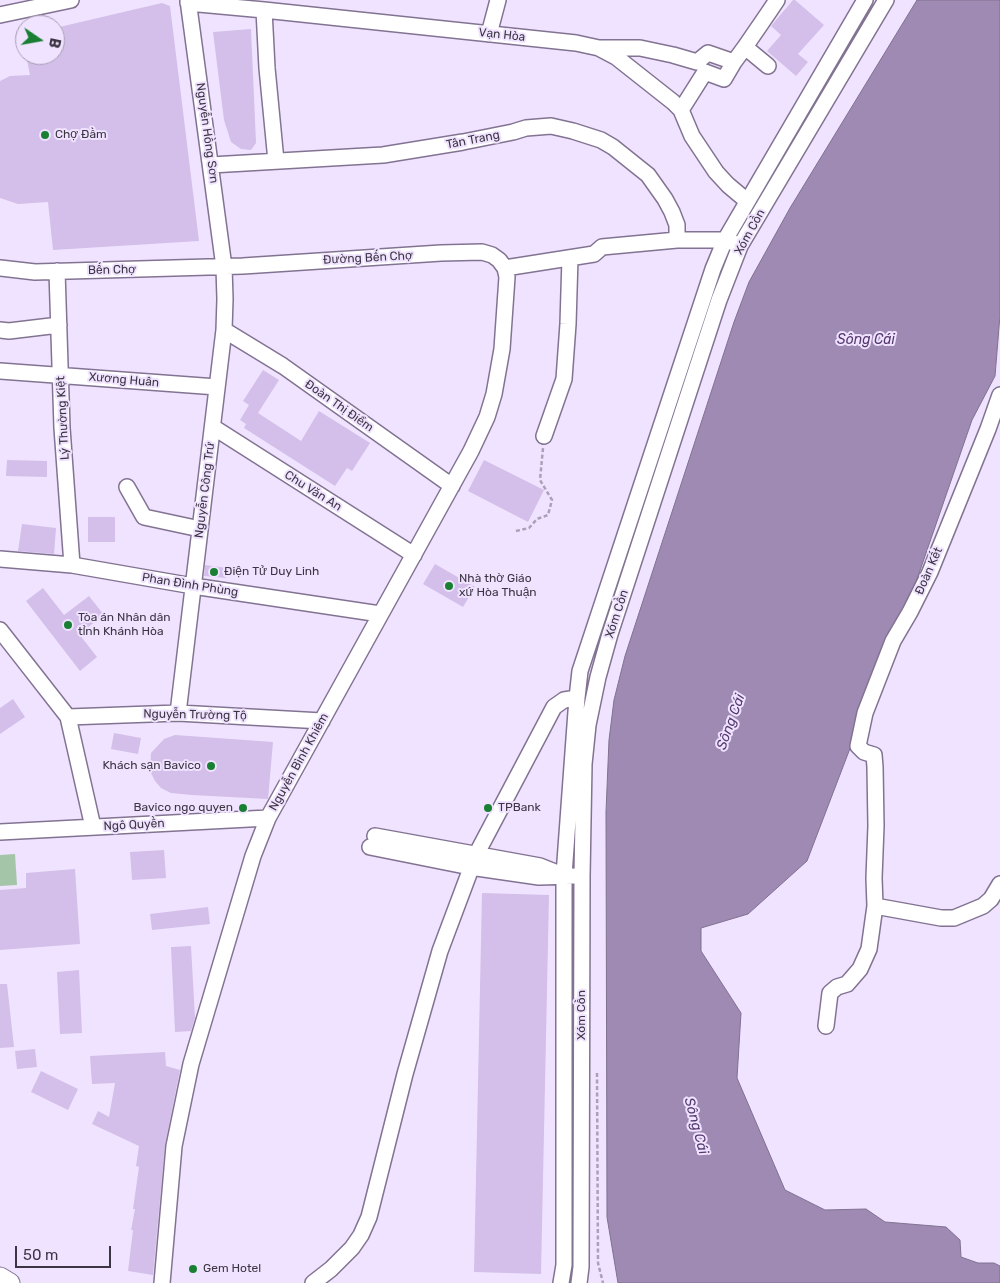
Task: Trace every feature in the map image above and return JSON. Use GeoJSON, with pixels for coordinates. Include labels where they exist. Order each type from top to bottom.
{"type":"FeatureCollection","features":[{"type":"Feature","properties":{"kind":"main road"},"geometry":{"type":"LineString","coordinates":[[0,1277],[10,1283]]}},
{"type":"Feature","properties":{"kind":"street"},"geometry":{"type":"LineString","coordinates":[[0,15],[71,0]]}},
{"type":"Feature","properties":{"kind":"street"},"geometry":{"type":"LineString","coordinates":[[490,34],[498,0]]}},
{"type":"Feature","properties":{"kind":"street"},"geometry":{"type":"LineString","coordinates":[[681,110],[705,72],[724,79],[777,0]]}},
{"type":"Feature","properties":{"kind":"street","name":"Xóm Cồn"},"geometry":{"type":"LineString","coordinates":[[561,1283],[564,1265],[564,875],[576,698],[580,671],[713,269],[725,240],[865,0]]}},
{"type":"Feature","properties":{"kind":"street","name":"Xóm Cồn"},"geometry":{"type":"LineString","coordinates":[[579,1283],[581,1267],[584,764],[588,725],[598,677],[610,634],[719,300],[740,246],[886,0]]}},
{"type":"Feature","properties":{"kind":"street","name":"Vạn Hòa"},"geometry":{"type":"LineString","coordinates":[[188,2],[576,43],[599,48],[616,57],[681,110],[692,136],[716,172],[747,201]]}},
{"type":"Feature","properties":{"kind":"street","name":"Nguyễn Hồng Sơn"},"geometry":{"type":"LineString","coordinates":[[188,2],[224,267]]}},
{"type":"Feature","properties":{"kind":"street"},"geometry":{"type":"LineString","coordinates":[[264,10],[267,68],[276,161]]}},
{"type":"Feature","properties":{"kind":"street"},"geometry":{"type":"LineString","coordinates":[[745,47],[768,66]]}},
{"type":"Feature","properties":{"kind":"street"},"geometry":{"type":"LineString","coordinates":[[599,48],[640,48],[697,62],[708,53],[734,62]]}},
{"type":"Feature","properties":{"kind":"street","name":"Tân Trang"},"geometry":{"type":"LineString","coordinates":[[211,165],[358,157],[464,142],[526,128],[551,126],[601,140],[613,147],[648,175],[672,212],[677,225],[677,240]]}},
{"type":"Feature","properties":{"kind":"street"},"geometry":{"type":"LineString","coordinates":[[505,268],[594,254],[602,248],[677,240],[725,240],[740,246]]}},
{"type":"Feature","properties":{"kind":"street","name":"Đường Bến Chợ"},"geometry":{"type":"LineString","coordinates":[[224,267],[482,252],[492,255],[505,268]]}},
{"type":"Feature","properties":{"kind":"street"},"geometry":{"type":"LineString","coordinates":[[544,436],[564,379],[570,258]]}},
{"type":"Feature","properties":{"kind":"street","name":"Bến Chợ"},"geometry":{"type":"LineString","coordinates":[[0,268],[35,272],[224,267]]}},
{"type":"Feature","properties":{"kind":"street","name":"Nguyễn Công Trứ"},"geometry":{"type":"LineString","coordinates":[[178,713],[224,330],[224,267]]}},
{"type":"Feature","properties":{"kind":"street","name":"Nguyễn Bình Khiêm"},"geometry":{"type":"LineString","coordinates":[[162,1283],[174,1146],[191,1064],[253,856],[268,818],[472,451],[487,417],[494,394],[502,348],[507,277],[505,268]]}},
{"type":"Feature","properties":{"kind":"street","name":"Lý Thường Kiệt"},"geometry":{"type":"LineString","coordinates":[[57,271],[62,428],[72,565]]}},
{"type":"Feature","properties":{"kind":"street"},"geometry":{"type":"LineString","coordinates":[[0,330],[9,331],[59,325]]}},
{"type":"Feature","properties":{"kind":"street","name":"Đoàn Thị Điểm"},"geometry":{"type":"LineString","coordinates":[[224,330],[283,366],[452,486]]}},
{"type":"Feature","properties":{"kind":"street","name":"Xương Huân"},"geometry":{"type":"LineString","coordinates":[[0,371],[217,387]]}},
{"type":"Feature","properties":{"kind":"street","name":"Đoàn Kết"},"geometry":{"type":"LineString","coordinates":[[875,906],[876,826],[874,755],[864,752],[858,746],[865,713],[893,641],[930,572],[994,433],[1000,395]]}},
{"type":"Feature","properties":{"kind":"street","name":"Chu Văn An"},"geometry":{"type":"LineString","coordinates":[[213,427],[414,555]]}},
{"type":"Feature","properties":{"kind":"street"},"geometry":{"type":"LineString","coordinates":[[127,487],[144,516],[200,529]]}},
{"type":"Feature","properties":{"kind":"street","name":"Phan Đình Phùng"},"geometry":{"type":"LineString","coordinates":[[0,558],[72,565],[193,586],[380,614]]}},
{"type":"Feature","properties":{"kind":"street"},"geometry":{"type":"LineString","coordinates":[[0,630],[68,717],[93,827]]}},
{"type":"Feature","properties":{"kind":"street"},"geometry":{"type":"LineString","coordinates":[[313,1283],[331,1269],[352,1248],[361,1235],[369,1217],[405,1074],[440,950],[473,861],[554,707],[564,700],[576,698]]}},
{"type":"Feature","properties":{"kind":"street","name":"Nguyễn Trường Tộ"},"geometry":{"type":"LineString","coordinates":[[68,717],[178,713],[322,721]]}},
{"type":"Feature","properties":{"kind":"street","name":"Ngô Quyền"},"geometry":{"type":"LineString","coordinates":[[0,832],[268,818]]}},
{"type":"Feature","properties":{"kind":"street"},"geometry":{"type":"LineString","coordinates":[[372,842],[473,861],[540,866],[564,875],[582,876]]}},
{"type":"Feature","properties":{"kind":"street"},"geometry":{"type":"LineString","coordinates":[[826,1026],[830,993],[837,987],[848,984],[860,969],[869,949],[875,906],[941,918],[954,918],[983,906],[991,899],[1000,884]]}},
{"type":"Feature","properties":{"kind":"street"},"geometry":{"type":"LineString","coordinates":[[564,1265],[581,1267],[588,1283]]}},
{"type":"Feature","properties":{"kind":"path"},"geometry":{"type":"LineString","coordinates":[[516,532],[528,528],[537,519],[548,515],[552,500],[540,480],[544,436]]}},
{"type":"Feature","properties":{"kind":"path"},"geometry":{"type":"LineString","coordinates":[[597,1074],[598,1263],[603,1283]]}},
{"type":"Feature","properties":{"kind":"green space"},"geometry":{"type":"Polygon","coordinates":[[[15,854],[17,885],[0,886],[0,855],[15,854]]]}},
{"type":"Feature","properties":{"kind":"water","name":"Sông Cái"},"geometry":{"type":"Polygon","coordinates":[[[917,0],[1000,0],[1000,315],[995,376],[972,420],[915,585],[875,683],[807,861],[748,914],[701,928],[701,951],[741,1013],[737,1078],[785,1190],[825,1210],[866,1209],[885,1222],[946,1227],[960,1240],[961,1257],[978,1263],[994,1263],[1000,1266],[1000,1283],[618,1283],[607,1217],[606,812],[609,740],[614,700],[625,656],[734,322],[749,282],[790,208],[917,0]]]}},
{"type":"Feature","properties":{"kind":"building"},"geometry":{"type":"Polygon","coordinates":[[[793,0],[824,25],[798,54],[808,62],[796,76],[767,51],[781,35],[771,26],[793,0]]]}},
{"type":"Feature","properties":{"kind":"building"},"geometry":{"type":"Polygon","coordinates":[[[162,3],[170,6],[199,241],[53,250],[48,202],[18,204],[0,198],[0,81],[10,76],[30,75],[28,65],[65,65],[65,26],[162,3]]]}},
{"type":"Feature","properties":{"kind":"building"},"geometry":{"type":"Polygon","coordinates":[[[251,29],[256,143],[251,150],[241,149],[231,142],[224,120],[213,32],[251,29]]]}},
{"type":"Feature","properties":{"kind":"building"},"geometry":{"type":"Polygon","coordinates":[[[263,370],[279,380],[258,413],[301,441],[319,411],[370,443],[352,471],[347,468],[335,486],[244,428],[246,424],[240,420],[249,405],[243,401],[263,370]]]}},
{"type":"Feature","properties":{"kind":"building"},"geometry":{"type":"Polygon","coordinates":[[[7,460],[47,461],[47,477],[6,476],[7,460]]]}},
{"type":"Feature","properties":{"kind":"building"},"geometry":{"type":"Polygon","coordinates":[[[484,460],[544,490],[528,522],[468,491],[484,460]]]}},
{"type":"Feature","properties":{"kind":"building"},"geometry":{"type":"Polygon","coordinates":[[[88,517],[115,517],[115,542],[88,542],[88,517]]]}},
{"type":"Feature","properties":{"kind":"building"},"geometry":{"type":"Polygon","coordinates":[[[22,524],[56,528],[54,554],[18,551],[22,524]]]}},
{"type":"Feature","properties":{"kind":"building","name":"Nhà thờ Giáo xứ Hòa Thuận"},"geometry":{"type":"Polygon","coordinates":[[[435,564],[475,587],[463,607],[423,584],[435,564]]]}},
{"type":"Feature","properties":{"kind":"building","name":"Điện Tử Duy Linh"},"geometry":{"type":"Polygon","coordinates":[[[205,565],[227,568],[226,578],[204,576],[205,565]]]}},
{"type":"Feature","properties":{"kind":"building","name":"Tòa án Nhân dân tỉnh Khánh Hòa"},"geometry":{"type":"Polygon","coordinates":[[[43,588],[64,615],[89,596],[104,615],[79,634],[97,657],[80,671],[26,601],[43,588]]]}},
{"type":"Feature","properties":{"kind":"building"},"geometry":{"type":"Polygon","coordinates":[[[13,699],[25,717],[0,734],[0,708],[13,699]]]}},
{"type":"Feature","properties":{"kind":"building"},"geometry":{"type":"Polygon","coordinates":[[[114,733],[141,738],[138,754],[111,749],[114,733]]]}},
{"type":"Feature","properties":{"kind":"building","name":"Khách sạn Bavico"},"geometry":{"type":"Polygon","coordinates":[[[175,735],[273,742],[268,799],[171,793],[161,788],[150,771],[151,753],[164,739],[175,735]]]}},
{"type":"Feature","properties":{"kind":"building"},"geometry":{"type":"Polygon","coordinates":[[[164,850],[166,878],[132,880],[130,852],[164,850]]]}},
{"type":"Feature","properties":{"kind":"building"},"geometry":{"type":"Polygon","coordinates":[[[75,869],[80,944],[0,950],[0,890],[26,888],[26,873],[75,869]]]}},
{"type":"Feature","properties":{"kind":"building"},"geometry":{"type":"Polygon","coordinates":[[[482,893],[549,895],[541,1274],[474,1272],[482,893]]]}},
{"type":"Feature","properties":{"kind":"building"},"geometry":{"type":"Polygon","coordinates":[[[208,907],[210,924],[152,930],[150,914],[208,907]]]}},
{"type":"Feature","properties":{"kind":"building"},"geometry":{"type":"Polygon","coordinates":[[[191,946],[195,1018],[191,1031],[175,1032],[171,947],[191,946]]]}},
{"type":"Feature","properties":{"kind":"building"},"geometry":{"type":"Polygon","coordinates":[[[79,970],[82,1033],[60,1034],[57,972],[79,970]]]}},
{"type":"Feature","properties":{"kind":"building"},"geometry":{"type":"Polygon","coordinates":[[[0,984],[7,984],[14,1047],[0,1048],[0,984]]]}},
{"type":"Feature","properties":{"kind":"building"},"geometry":{"type":"Polygon","coordinates":[[[35,1049],[37,1067],[17,1069],[15,1051],[35,1049]]]}},
{"type":"Feature","properties":{"kind":"building"},"geometry":{"type":"Polygon","coordinates":[[[165,1052],[166,1066],[180,1070],[165,1145],[153,1275],[128,1271],[133,1230],[131,1230],[135,1209],[133,1209],[139,1167],[136,1166],[139,1146],[92,1124],[98,1111],[109,1117],[115,1083],[92,1084],[90,1056],[165,1052]]]}},
{"type":"Feature","properties":{"kind":"building"},"geometry":{"type":"Polygon","coordinates":[[[41,1071],[78,1089],[68,1110],[31,1092],[41,1071]]]}},
{"type":"Feature","properties":{"kind":"place","name":"Chợ Đầm"},"geometry":{"type":"Point","coordinates":[45,135]}},
{"type":"Feature","properties":{"kind":"place","name":"Điện Tử Duy Linh"},"geometry":{"type":"Point","coordinates":[214,572]}},
{"type":"Feature","properties":{"kind":"place","name":"Nhà thờ Giáo xứ Hòa Thuận"},"geometry":{"type":"Point","coordinates":[449,586]}},
{"type":"Feature","properties":{"kind":"place","name":"Tòa án Nhân dân tỉnh Khánh Hòa"},"geometry":{"type":"Point","coordinates":[68,625]}},
{"type":"Feature","properties":{"kind":"place","name":"Khách sạn Bavico"},"geometry":{"type":"Point","coordinates":[211,766]}},
{"type":"Feature","properties":{"kind":"place","name":"Bavico ngo quyen"},"geometry":{"type":"Point","coordinates":[243,808]}},
{"type":"Feature","properties":{"kind":"place","name":"TPBank"},"geometry":{"type":"Point","coordinates":[488,808]}},
{"type":"Feature","properties":{"kind":"place","name":"Gem Hotel"},"geometry":{"type":"Point","coordinates":[193,1269]}}]}
